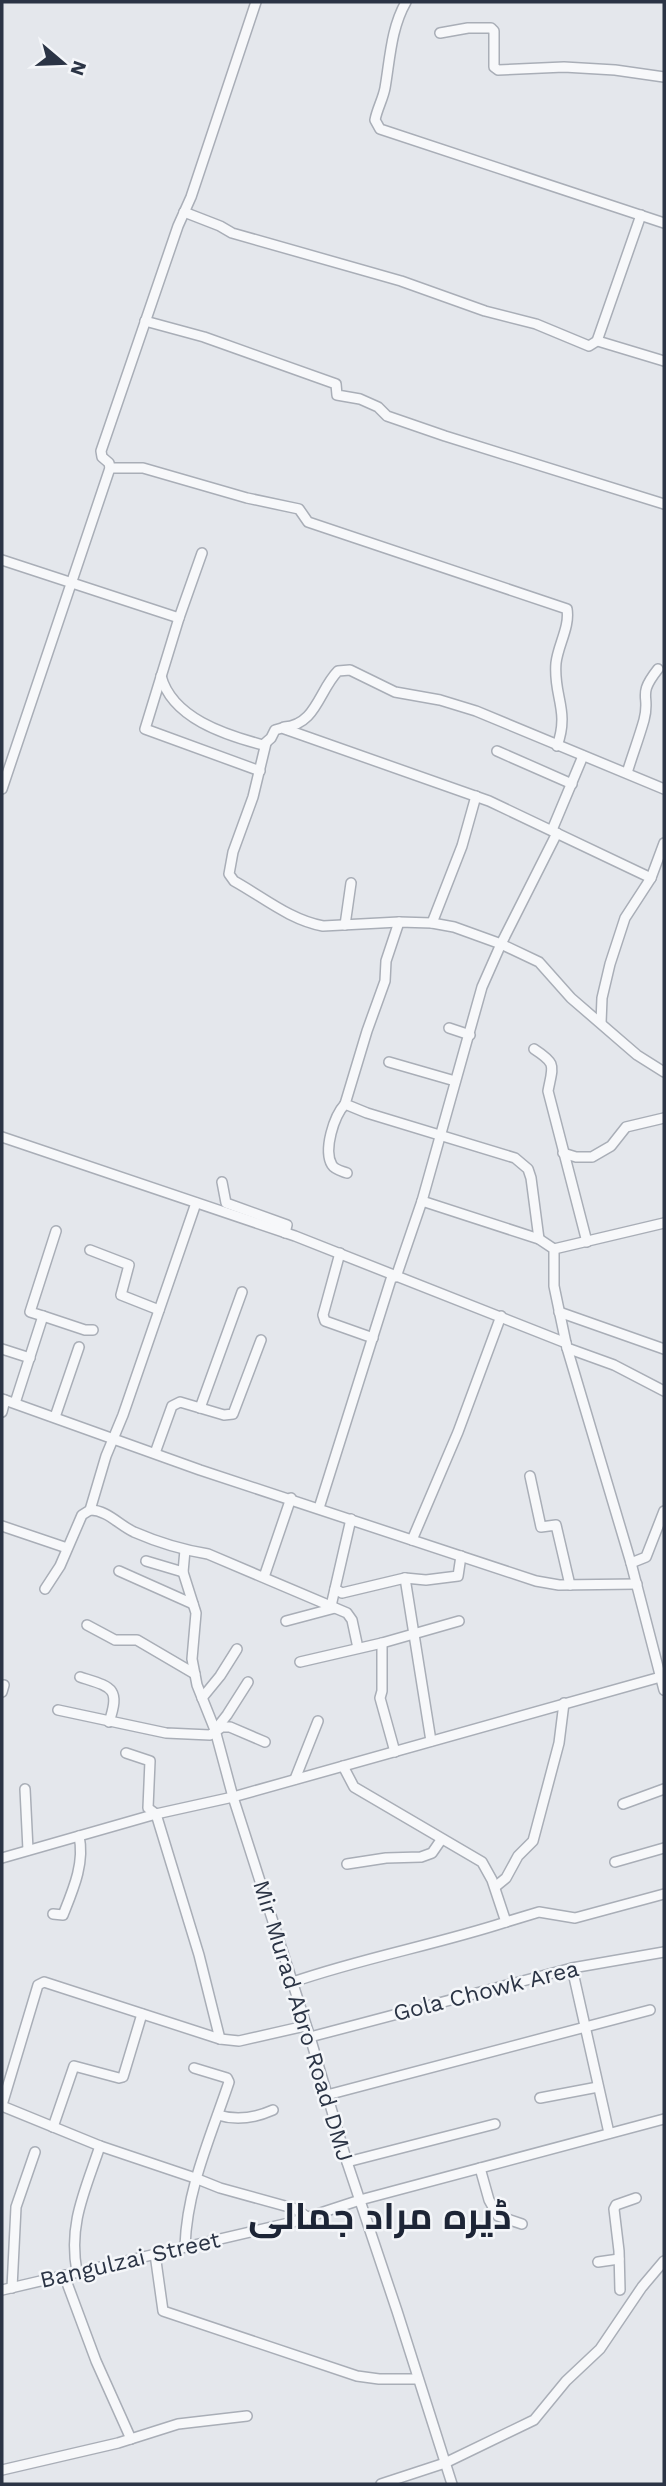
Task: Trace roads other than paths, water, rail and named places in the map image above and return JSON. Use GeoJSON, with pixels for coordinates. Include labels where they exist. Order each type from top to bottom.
{"type":"FeatureCollection","features":[{"type":"Feature","properties":{"kind":"street"},"geometry":{"type":"LineString","coordinates":[[2,789],[72,584],[107,462],[101,451],[256,2]]}},
{"type":"Feature","properties":{"kind":"street"},"geometry":{"type":"LineString","coordinates":[[406,2],[400,13],[388,56],[384,91],[375,120],[380,129],[664,223]]}},
{"type":"Feature","properties":{"kind":"street"},"geometry":{"type":"LineString","coordinates":[[439,33],[468,28],[491,28],[494,32],[494,67],[498,69],[564,67],[664,77]]}},
{"type":"Feature","properties":{"kind":"street"},"geometry":{"type":"LineString","coordinates":[[184,212],[232,233],[391,278],[485,311],[536,324],[589,346],[597,341],[640,215]]}},
{"type":"Feature","properties":{"kind":"street"},"geometry":{"type":"LineString","coordinates":[[145,321],[204,337],[336,384],[337,395],[360,399],[378,407],[387,416],[664,504]]}},
{"type":"Feature","properties":{"kind":"street"},"geometry":{"type":"LineString","coordinates":[[597,341],[664,361]]}},
{"type":"Feature","properties":{"kind":"street"},"geometry":{"type":"LineString","coordinates":[[107,462],[143,468],[247,498],[299,509],[308,522],[567,609],[566,626],[556,662],[558,696],[563,712],[562,732],[557,746]]}},
{"type":"Feature","properties":{"kind":"street"},"geometry":{"type":"LineString","coordinates":[[202,553],[145,729],[260,771]]}},
{"type":"Feature","properties":{"kind":"street"},"geometry":{"type":"LineString","coordinates":[[2,560],[179,618]]}},
{"type":"Feature","properties":{"kind":"street"},"geometry":{"type":"LineString","coordinates":[[626,773],[645,720],[644,692],[658,669]]}},
{"type":"Feature","properties":{"kind":"street"},"geometry":{"type":"LineString","coordinates":[[664,789],[476,711],[395,692],[350,670],[338,671],[328,681],[313,713],[295,727],[275,730],[266,743],[253,797],[233,852],[229,874],[234,881],[290,916],[323,926],[432,923],[454,927],[501,944],[538,962],[571,998],[637,1055],[664,1070]]}},
{"type":"Feature","properties":{"kind":"street"},"geometry":{"type":"LineString","coordinates":[[161,676],[164,687],[172,698],[193,717],[214,730],[262,745],[266,743]]}},
{"type":"Feature","properties":{"kind":"street"},"geometry":{"type":"LineString","coordinates":[[282,728],[476,796],[652,878]]}},
{"type":"Feature","properties":{"kind":"street"},"geometry":{"type":"LineString","coordinates":[[497,751],[572,785]]}},
{"type":"Feature","properties":{"kind":"street"},"geometry":{"type":"LineString","coordinates":[[319,1508],[373,1338],[422,1201],[482,987],[555,832],[583,756]]}},
{"type":"Feature","properties":{"kind":"street"},"geometry":{"type":"LineString","coordinates":[[432,923],[462,846],[476,796]]}},
{"type":"Feature","properties":{"kind":"street"},"geometry":{"type":"LineString","coordinates":[[601,1023],[602,998],[607,976],[625,918],[652,878],[664,843]]}},
{"type":"Feature","properties":{"kind":"street"},"geometry":{"type":"LineString","coordinates":[[345,925],[351,883]]}},
{"type":"Feature","properties":{"kind":"street"},"geometry":{"type":"LineString","coordinates":[[347,1173],[335,1169],[331,1164],[332,1132],[345,1104],[385,981],[386,961],[399,922]]}},
{"type":"Feature","properties":{"kind":"street"},"geometry":{"type":"LineString","coordinates":[[449,1028],[470,1035]]}},
{"type":"Feature","properties":{"kind":"street"},"geometry":{"type":"LineString","coordinates":[[534,1049],[550,1059],[552,1065],[548,1091],[587,1242]]}},
{"type":"Feature","properties":{"kind":"street"},"geometry":{"type":"LineString","coordinates":[[389,1062],[455,1081]]}},
{"type":"Feature","properties":{"kind":"street"},"geometry":{"type":"LineString","coordinates":[[345,1104],[515,1158],[528,1169],[539,1239]]}},
{"type":"Feature","properties":{"kind":"street"},"geometry":{"type":"LineString","coordinates":[[563,1153],[576,1157],[592,1157],[611,1146],[626,1127],[664,1118]]}},
{"type":"Feature","properties":{"kind":"street"},"geometry":{"type":"LineString","coordinates":[[2,1137],[340,1253],[501,1316],[614,1365],[664,1391]]}},
{"type":"Feature","properties":{"kind":"street"},"geometry":{"type":"LineString","coordinates":[[222,1182],[226,1203],[287,1225],[285,1233]]}},
{"type":"Feature","properties":{"kind":"street"},"geometry":{"type":"LineString","coordinates":[[422,1201],[539,1239],[554,1249],[664,1223]]}},
{"type":"Feature","properties":{"kind":"street"},"geometry":{"type":"LineString","coordinates":[[90,1510],[106,1456],[196,1203]]}},
{"type":"Feature","properties":{"kind":"street"},"geometry":{"type":"LineString","coordinates":[[56,1231],[30,1312],[85,1330],[93,1330]]}},
{"type":"Feature","properties":{"kind":"street"},"geometry":{"type":"LineString","coordinates":[[554,1249],[554,1286],[566,1345],[637,1584],[664,1690]]}},
{"type":"Feature","properties":{"kind":"street"},"geometry":{"type":"LineString","coordinates":[[90,1250],[129,1265],[121,1295],[159,1310]]}},
{"type":"Feature","properties":{"kind":"street"},"geometry":{"type":"LineString","coordinates":[[340,1253],[323,1315],[326,1321],[373,1338]]}},
{"type":"Feature","properties":{"kind":"street"},"geometry":{"type":"LineString","coordinates":[[200,1408],[242,1292]]}},
{"type":"Feature","properties":{"kind":"street"},"geometry":{"type":"LineString","coordinates":[[559,1312],[664,1349]]}},
{"type":"Feature","properties":{"kind":"street"},"geometry":{"type":"LineString","coordinates":[[2,1412],[30,1358],[43,1316]]}},
{"type":"Feature","properties":{"kind":"street"},"geometry":{"type":"LineString","coordinates":[[412,1540],[458,1432],[501,1316]]}},
{"type":"Feature","properties":{"kind":"street"},"geometry":{"type":"LineString","coordinates":[[155,1453],[172,1406],[180,1402],[224,1415],[233,1414],[261,1340]]}},
{"type":"Feature","properties":{"kind":"street"},"geometry":{"type":"LineString","coordinates":[[55,1417],[79,1346]]}},
{"type":"Feature","properties":{"kind":"street"},"geometry":{"type":"LineString","coordinates":[[2,1349],[30,1358]]}},
{"type":"Feature","properties":{"kind":"street"},"geometry":{"type":"LineString","coordinates":[[7,1401],[536,1581],[570,1586],[637,1584]]}},
{"type":"Feature","properties":{"kind":"street"},"geometry":{"type":"LineString","coordinates":[[530,1476],[541,1527],[556,1525],[570,1586]]}},
{"type":"Feature","properties":{"kind":"street"},"geometry":{"type":"LineString","coordinates":[[264,1577],[291,1499]]}},
{"type":"Feature","properties":{"kind":"street"},"geometry":{"type":"LineString","coordinates":[[45,1589],[60,1566],[82,1515],[90,1510],[98,1510],[132,1531],[185,1550],[208,1554],[347,1613],[352,1620],[358,1648]]}},
{"type":"Feature","properties":{"kind":"street"},"geometry":{"type":"LineString","coordinates":[[631,1563],[646,1557],[664,1511]]}},
{"type":"Feature","properties":{"kind":"street"},"geometry":{"type":"LineString","coordinates":[[333,1607],[351,1518]]}},
{"type":"Feature","properties":{"kind":"street"},"geometry":{"type":"LineString","coordinates":[[2,1526],[67,1548]]}},
{"type":"Feature","properties":{"kind":"street"},"geometry":{"type":"LineString","coordinates":[[146,1561],[183,1572],[185,1550]]}},
{"type":"Feature","properties":{"kind":"street"},"geometry":{"type":"LineString","coordinates":[[335,1589],[342,1593],[405,1578],[426,1580],[458,1576],[461,1556]]}},
{"type":"Feature","properties":{"kind":"street"},"geometry":{"type":"LineString","coordinates":[[119,1571],[193,1604]]}},
{"type":"Feature","properties":{"kind":"street","name":"Mir Murad Abro Road DMJ"},"geometry":{"type":"LineString","coordinates":[[183,1572],[196,1613],[192,1644],[195,1674],[202,1698],[215,1730],[233,1797],[293,1982],[347,2162],[452,2484]]}},
{"type":"Feature","properties":{"kind":"street"},"geometry":{"type":"LineString","coordinates":[[405,1578],[431,1741]]}},
{"type":"Feature","properties":{"kind":"street"},"geometry":{"type":"LineString","coordinates":[[286,1620],[333,1607]]}},
{"type":"Feature","properties":{"kind":"street"},"geometry":{"type":"LineString","coordinates":[[300,1662],[459,1621]]}},
{"type":"Feature","properties":{"kind":"street"},"geometry":{"type":"LineString","coordinates":[[87,1625],[115,1640],[137,1640],[195,1674]]}},
{"type":"Feature","properties":{"kind":"street"},"geometry":{"type":"LineString","coordinates":[[382,1643],[383,1691],[380,1698],[395,1752]]}},
{"type":"Feature","properties":{"kind":"street"},"geometry":{"type":"LineString","coordinates":[[202,1698],[237,1649]]}},
{"type":"Feature","properties":{"kind":"street"},"geometry":{"type":"LineString","coordinates":[[80,1676],[112,1692],[115,1699],[109,1722]]}},
{"type":"Feature","properties":{"kind":"street"},"geometry":{"type":"LineString","coordinates":[[2,1858],[156,1814],[233,1797],[662,1677]]}},
{"type":"Feature","properties":{"kind":"street"},"geometry":{"type":"LineString","coordinates":[[58,1710],[166,1733],[210,1735],[227,1715],[248,1682]]}},
{"type":"Feature","properties":{"kind":"street"},"geometry":{"type":"LineString","coordinates":[[495,1887],[506,1878],[518,1856],[533,1841],[559,1743],[564,1703]]}},
{"type":"Feature","properties":{"kind":"street"},"geometry":{"type":"LineString","coordinates":[[295,1779],[318,1721]]}},
{"type":"Feature","properties":{"kind":"street"},"geometry":{"type":"LineString","coordinates":[[215,1730],[230,1727],[265,1742]]}},
{"type":"Feature","properties":{"kind":"street"},"geometry":{"type":"LineString","coordinates":[[127,1753],[150,1761],[148,1808],[156,1814],[199,1955],[220,2039]]}},
{"type":"Feature","properties":{"kind":"street"},"geometry":{"type":"LineString","coordinates":[[343,1766],[354,1787],[482,1862],[495,1887],[506,1922]]}},
{"type":"Feature","properties":{"kind":"street"},"geometry":{"type":"LineString","coordinates":[[26,1789],[28,1850]]}},
{"type":"Feature","properties":{"kind":"street"},"geometry":{"type":"LineString","coordinates":[[623,1804],[664,1789]]}},
{"type":"Feature","properties":{"kind":"street"},"geometry":{"type":"LineString","coordinates":[[53,1913],[63,1915],[78,1876],[82,1846],[79,1836]]}},
{"type":"Feature","properties":{"kind":"street"},"geometry":{"type":"LineString","coordinates":[[347,1864],[386,1858],[421,1857],[432,1853],[441,1840]]}},
{"type":"Feature","properties":{"kind":"street"},"geometry":{"type":"LineString","coordinates":[[615,1862],[664,1848]]}},
{"type":"Feature","properties":{"kind":"street"},"geometry":{"type":"LineString","coordinates":[[293,1982],[321,1972],[455,1939],[539,1912],[575,1918],[664,1894]]}},
{"type":"Feature","properties":{"kind":"street","name":"Gola Chowk Area"},"geometry":{"type":"LineString","coordinates":[[310,2037],[572,1968],[664,1952]]}},
{"type":"Feature","properties":{"kind":"street"},"geometry":{"type":"LineString","coordinates":[[572,1968],[609,2133]]}},
{"type":"Feature","properties":{"kind":"street"},"geometry":{"type":"LineString","coordinates":[[305,2026],[239,2041],[220,2039],[44,1982],[38,1985],[2,2106],[100,2146],[220,2188],[296,2209],[307,2217]]}},
{"type":"Feature","properties":{"kind":"street"},"geometry":{"type":"LineString","coordinates":[[327,2095],[457,2063],[650,2010]]}},
{"type":"Feature","properties":{"kind":"street"},"geometry":{"type":"LineString","coordinates":[[53,2127],[74,2066],[123,2077],[142,2014]]}},
{"type":"Feature","properties":{"kind":"street"},"geometry":{"type":"LineString","coordinates":[[185,2246],[186,2224],[195,2178],[229,2080],[194,2068]]}},
{"type":"Feature","properties":{"kind":"street"},"geometry":{"type":"LineString","coordinates":[[540,2098],[598,2087]]}},
{"type":"Feature","properties":{"kind":"street"},"geometry":{"type":"LineString","coordinates":[[218,2115],[231,2119],[245,2118],[260,2116],[273,2110]]}},
{"type":"Feature","properties":{"kind":"street","name":"Bangulzai Street"},"geometry":{"type":"LineString","coordinates":[[2,2290],[307,2217],[360,2200],[664,2119]]}},
{"type":"Feature","properties":{"kind":"street"},"geometry":{"type":"LineString","coordinates":[[347,2162],[495,2124]]}},
{"type":"Feature","properties":{"kind":"street"},"geometry":{"type":"LineString","coordinates":[[77,2272],[73,2250],[74,2230],[100,2146]]}},
{"type":"Feature","properties":{"kind":"street"},"geometry":{"type":"LineString","coordinates":[[12,2288],[16,2207],[35,2152]]}},
{"type":"Feature","properties":{"kind":"street"},"geometry":{"type":"LineString","coordinates":[[480,2168],[489,2200],[498,2216],[522,2224]]}},
{"type":"Feature","properties":{"kind":"street"},"geometry":{"type":"LineString","coordinates":[[620,2290],[614,2206],[636,2198]]}},
{"type":"Feature","properties":{"kind":"street"},"geometry":{"type":"LineString","coordinates":[[155,2254],[163,2311],[357,2376],[418,2379]]}},
{"type":"Feature","properties":{"kind":"street"},"geometry":{"type":"LineString","coordinates":[[598,2262],[619,2259]]}},
{"type":"Feature","properties":{"kind":"street"},"geometry":{"type":"LineString","coordinates":[[381,2484],[445,2463],[534,2420],[566,2381],[600,2349],[642,2287],[664,2261]]}},
{"type":"Feature","properties":{"kind":"street"},"geometry":{"type":"LineString","coordinates":[[64,2275],[96,2361],[131,2440]]}},
{"type":"Feature","properties":{"kind":"street"},"geometry":{"type":"LineString","coordinates":[[2,2470],[131,2440],[178,2424],[247,2416]]}},
{"type":"Feature","properties":{"kind":"district","name":"ڈیرہ مراد جمالی"},"geometry":{"type":"Point","coordinates":[380,2216]}}]}
